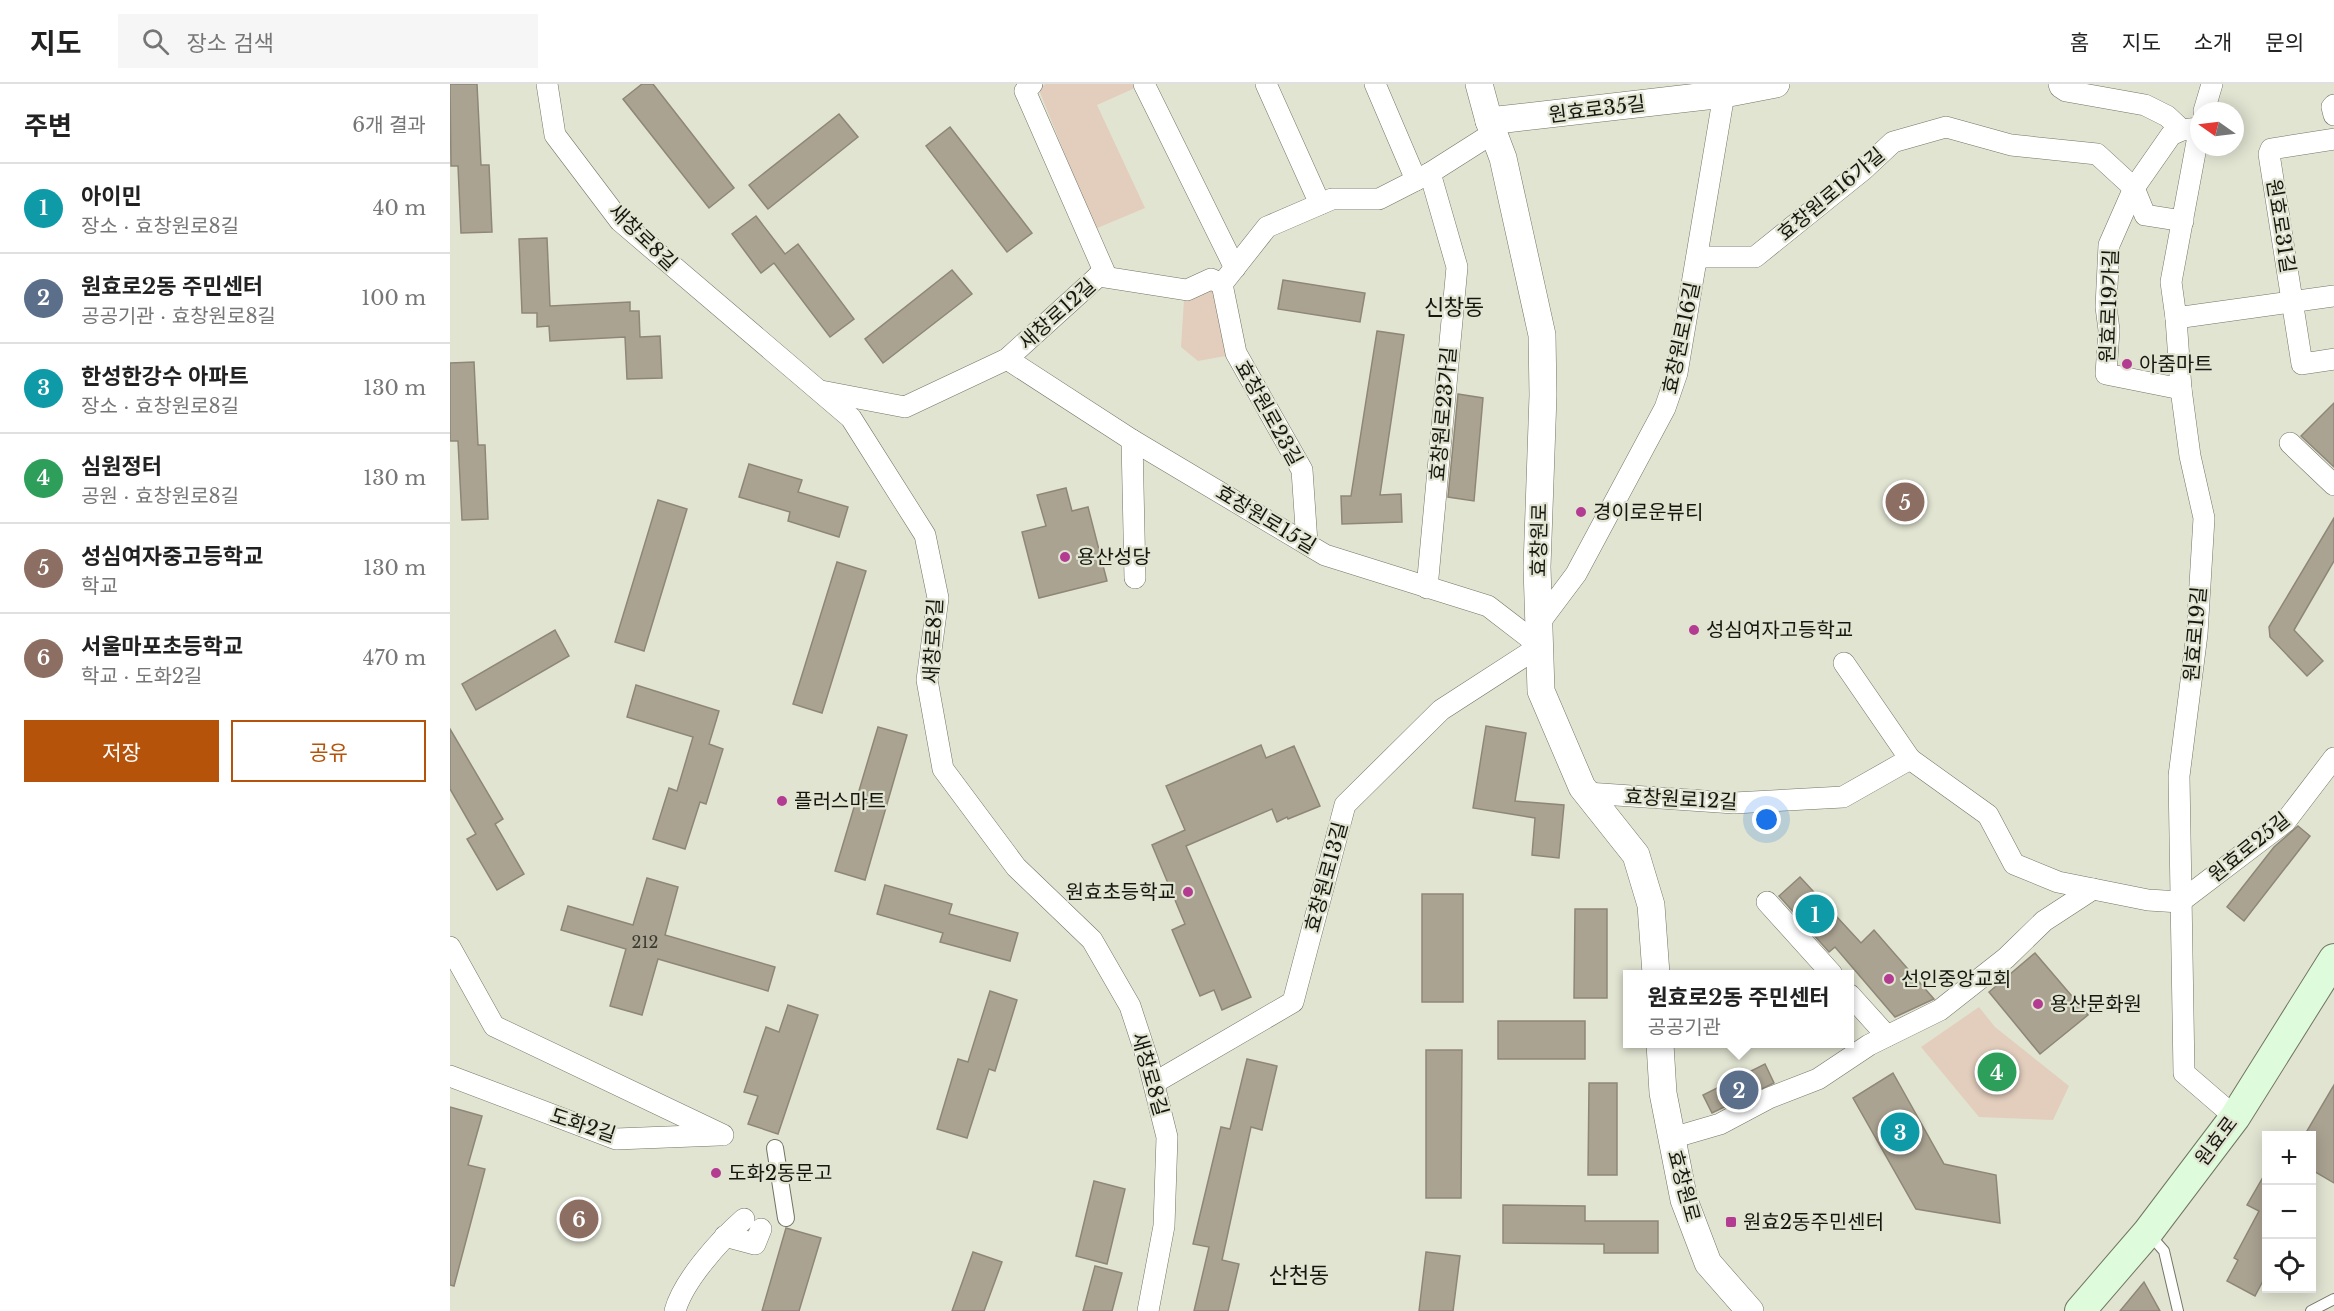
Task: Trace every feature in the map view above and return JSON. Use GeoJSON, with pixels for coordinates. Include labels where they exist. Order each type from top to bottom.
{"type":"FeatureCollection","features":[{"type":"Feature","properties":{"kind":"main road","name":"원효로"},"geometry":{"type":"LineString","coordinates":[[2080,1311],[2148,1232],[2235,1117],[2334,958]]}},
{"type":"Feature","properties":{"kind":"street","name":"새창로8길"},"geometry":{"type":"LineString","coordinates":[[547,84],[555,135],[620,221],[851,418],[925,535],[938,597],[927,680],[943,770],[1016,867],[1092,940],[1130,1006],[1154,1083],[1167,1137],[1164,1226],[1148,1311]]}},
{"type":"Feature","properties":{"kind":"street","name":"새창로12길"},"geometry":{"type":"LineString","coordinates":[[818,390],[905,407],[1007,359],[1104,271],[1026,91],[1032,84]]}},
{"type":"Feature","properties":{"kind":"street","name":"효창원로23길"},"geometry":{"type":"LineString","coordinates":[[1144,84],[1229,276],[1236,353],[1302,470],[1307,543]]}},
{"type":"Feature","properties":{"kind":"street"},"geometry":{"type":"LineString","coordinates":[[1266,84],[1320,204]]}},
{"type":"Feature","properties":{"kind":"street"},"geometry":{"type":"LineString","coordinates":[[1375,84],[1423,176]]}},
{"type":"Feature","properties":{"kind":"street"},"geometry":{"type":"LineString","coordinates":[[1098,276],[1187,290],[1211,279],[1229,276],[1267,227],[1332,199],[1379,199],[1423,176],[1491,127],[1472,105],[1466,84]]}},
{"type":"Feature","properties":{"kind":"street","name":"효창원로"},"geometry":{"type":"LineString","coordinates":[[1479,84],[1491,127],[1503,158],[1542,335],[1543,395],[1537,567],[1540,691],[1582,787],[1636,855],[1651,905],[1656,970]]}},
{"type":"Feature","properties":{"kind":"street","name":"원효로35길"},"geometry":{"type":"LineString","coordinates":[[1491,127],[1724,94],[1776,84]]}},
{"type":"Feature","properties":{"kind":"street"},"geometry":{"type":"LineString","coordinates":[[2059,84],[2067,91],[2145,105],[2190,128]]}},
{"type":"Feature","properties":{"kind":"street"},"geometry":{"type":"LineString","coordinates":[[2207,102],[2212,84]]}},
{"type":"Feature","properties":{"kind":"street","name":"효창원로16길"},"geometry":{"type":"LineString","coordinates":[[1540,634],[1576,574],[1665,408],[1677,373],[1724,94]]}},
{"type":"Feature","properties":{"kind":"street"},"geometry":{"type":"LineString","coordinates":[[2334,105],[2332,107],[2334,115]]}},
{"type":"Feature","properties":{"kind":"street","name":"효창원로16가길"},"geometry":{"type":"LineString","coordinates":[[1697,257],[1755,257],[1863,170],[1893,142],[1946,127],[2011,145],[2097,154],[2134,188],[2145,215],[2184,221]]}},
{"type":"Feature","properties":{"kind":"street","name":"원효로19가길"},"geometry":{"type":"LineString","coordinates":[[2181,389],[2106,374],[2109,330],[2106,307],[2109,245],[2134,188],[2171,135],[2190,131]]}},
{"type":"Feature","properties":{"kind":"street","name":"원효로31길"},"geometry":{"type":"LineString","coordinates":[[2293,302],[2269,154],[2271,149],[2334,139]]}},
{"type":"Feature","properties":{"kind":"street","name":"원효로19길"},"geometry":{"type":"LineString","coordinates":[[2190,156],[2184,221],[2171,282],[2190,456],[2204,518],[2197,634],[2179,776],[2184,1074],[2235,1117]]}},
{"type":"Feature","properties":{"kind":"street","name":"효창원로23가길"},"geometry":{"type":"LineString","coordinates":[[1423,176],[1457,267],[1427,588]]}},
{"type":"Feature","properties":{"kind":"street"},"geometry":{"type":"LineString","coordinates":[[2176,318],[2334,296]]}},
{"type":"Feature","properties":{"kind":"street"},"geometry":{"type":"LineString","coordinates":[[2293,302],[2302,364],[2334,359]]}},
{"type":"Feature","properties":{"kind":"street","name":"효창원로15길"},"geometry":{"type":"LineString","coordinates":[[1007,359],[1132,440],[1325,555],[1488,606],[1540,634]]}},
{"type":"Feature","properties":{"kind":"street"},"geometry":{"type":"LineString","coordinates":[[1132,440],[1135,578]]}},
{"type":"Feature","properties":{"kind":"street"},"geometry":{"type":"LineString","coordinates":[[2290,442],[2334,485]]}},
{"type":"Feature","properties":{"kind":"street","name":"효창원로13길"},"geometry":{"type":"LineString","coordinates":[[1154,1083],[1293,1002],[1345,805],[1441,710],[1540,634]]}},
{"type":"Feature","properties":{"kind":"street"},"geometry":{"type":"LineString","coordinates":[[1844,663],[1910,759],[1988,815],[2014,864],[2058,882],[2148,900],[2180,902]]}},
{"type":"Feature","properties":{"kind":"street","name":"원효로25길"},"geometry":{"type":"LineString","coordinates":[[2180,902],[2285,822],[2334,758]]}},
{"type":"Feature","properties":{"kind":"street","name":"효창원로12길"},"geometry":{"type":"LineString","coordinates":[[1587,793],[1734,803],[1842,797],[1910,759]]}},
{"type":"Feature","properties":{"kind":"street"},"geometry":{"type":"LineString","coordinates":[[1672,1138],[1720,1124],[1769,1098],[1818,1079],[1869,1045],[1940,1010],[2006,958],[2044,921],[2093,889]]}},
{"type":"Feature","properties":{"kind":"street"},"geometry":{"type":"LineString","coordinates":[[1767,902],[1828,970]]}},
{"type":"Feature","properties":{"kind":"street","name":"도화2길"},"geometry":{"type":"LineString","coordinates":[[450,947],[494,1026],[723,1135],[616,1139],[450,1076]]}},
{"type":"Feature","properties":{"kind":"street"},"geometry":{"type":"LineString","coordinates":[[1854,999],[1887,1036]]}},
{"type":"Feature","properties":{"kind":"street","name":"효창원로"},"geometry":{"type":"LineString","coordinates":[[1660,1048],[1663,1093],[1684,1200],[1708,1263],[1750,1311]]}},
{"type":"Feature","properties":{"kind":"street"},"geometry":{"type":"LineString","coordinates":[[775,1148],[786,1218]]}},
{"type":"Feature","properties":{"kind":"street"},"geometry":{"type":"LineString","coordinates":[[675,1311],[679,1296],[725,1236],[753,1224]]}},
{"type":"Feature","properties":{"kind":"lane"},"geometry":{"type":"LineString","coordinates":[[2148,1232],[2164,1251],[2178,1311]]}},
{"type":"Feature","properties":{"kind":"lane"},"geometry":{"type":"LineString","coordinates":[[2311,1311],[2334,1299]]}},
{"type":"Feature","properties":{"kind":"shaded area"},"geometry":{"type":"Polygon","coordinates":[[[1045,84],[1134,84],[1135,88],[1097,105],[1145,208],[1095,229],[1039,90],[1045,84]]]}},
{"type":"Feature","properties":{"kind":"shaded area"},"geometry":{"type":"Polygon","coordinates":[[[1212,289],[1219,290],[1231,355],[1198,361],[1181,347],[1184,300],[1212,289]]]}},
{"type":"Feature","properties":{"kind":"shaded area"},"geometry":{"type":"Polygon","coordinates":[[[1979,1007],[1995,1027],[2069,1086],[2053,1120],[1979,1117],[1921,1047],[1979,1007]]]}},
{"type":"Feature","properties":{"kind":"building"},"geometry":{"type":"Polygon","coordinates":[[[450,84],[477,84],[481,165],[489,165],[492,232],[461,233],[458,166],[451,166],[450,84]]]}},
{"type":"Feature","properties":{"kind":"building"},"geometry":{"type":"Polygon","coordinates":[[[642,84],[653,84],[734,188],[709,208],[623,99],[642,84]]]}},
{"type":"Feature","properties":{"kind":"building"},"geometry":{"type":"Polygon","coordinates":[[[839,114],[858,137],[768,209],[749,185],[839,114]]]}},
{"type":"Feature","properties":{"kind":"building"},"geometry":{"type":"Polygon","coordinates":[[[950,127],[1032,233],[1007,252],[926,146],[950,127]]]}},
{"type":"Feature","properties":{"kind":"building"},"geometry":{"type":"Polygon","coordinates":[[[756,216],[785,254],[798,244],[854,319],[830,337],[774,263],[761,273],[732,234],[756,216]]]}},
{"type":"Feature","properties":{"kind":"building"},"geometry":{"type":"Polygon","coordinates":[[[547,238],[550,306],[630,302],[630,311],[639,311],[640,337],[660,336],[662,378],[627,379],[625,337],[550,341],[549,326],[537,327],[537,313],[522,313],[519,239],[547,238]]]}},
{"type":"Feature","properties":{"kind":"building"},"geometry":{"type":"Polygon","coordinates":[[[952,270],[972,294],[883,363],[865,339],[952,270]]]}},
{"type":"Feature","properties":{"kind":"building"},"geometry":{"type":"Polygon","coordinates":[[[1283,280],[1365,293],[1360,322],[1278,309],[1283,280]]]}},
{"type":"Feature","properties":{"kind":"building"},"geometry":{"type":"Polygon","coordinates":[[[1377,331],[1404,335],[1380,495],[1401,494],[1402,522],[1342,524],[1341,496],[1351,496],[1377,331]]]}},
{"type":"Feature","properties":{"kind":"building"},"geometry":{"type":"Polygon","coordinates":[[[474,362],[478,445],[485,445],[488,519],[462,520],[458,441],[450,441],[450,363],[474,362]]]}},
{"type":"Feature","properties":{"kind":"building"},"geometry":{"type":"Polygon","coordinates":[[[1458,394],[1483,398],[1474,501],[1448,497],[1458,394]]]}},
{"type":"Feature","properties":{"kind":"building"},"geometry":{"type":"Polygon","coordinates":[[[2334,403],[2334,467],[2301,436],[2334,403]]]}},
{"type":"Feature","properties":{"kind":"building"},"geometry":{"type":"Polygon","coordinates":[[[749,464],[802,480],[798,492],[848,507],[839,537],[788,521],[790,512],[739,497],[749,464]]]}},
{"type":"Feature","properties":{"kind":"building","name":"용산성당"},"geometry":{"type":"Polygon","coordinates":[[[1066,488],[1072,511],[1088,507],[1107,581],[1039,598],[1022,532],[1046,526],[1037,495],[1066,488]]]}},
{"type":"Feature","properties":{"kind":"building"},"geometry":{"type":"Polygon","coordinates":[[[658,500],[687,509],[644,651],[615,642],[658,500]]]}},
{"type":"Feature","properties":{"kind":"building"},"geometry":{"type":"Polygon","coordinates":[[[2334,518],[2334,561],[2294,630],[2323,661],[2307,676],[2270,637],[2269,627],[2334,518]]]}},
{"type":"Feature","properties":{"kind":"building"},"geometry":{"type":"Polygon","coordinates":[[[837,562],[866,571],[822,713],[793,704],[837,562]]]}},
{"type":"Feature","properties":{"kind":"building"},"geometry":{"type":"Polygon","coordinates":[[[555,630],[569,656],[476,710],[462,684],[555,630]]]}},
{"type":"Feature","properties":{"kind":"building"},"geometry":{"type":"Polygon","coordinates":[[[636,685],[719,711],[709,744],[723,749],[706,804],[700,802],[685,849],[653,839],[669,788],[677,791],[693,737],[627,717],[636,685]]]}},
{"type":"Feature","properties":{"kind":"building"},"geometry":{"type":"Polygon","coordinates":[[[1486,726],[1526,733],[1515,801],[1564,805],[1559,858],[1532,855],[1535,818],[1473,808],[1486,726]]]}},
{"type":"Feature","properties":{"kind":"building"},"geometry":{"type":"Polygon","coordinates":[[[878,727],[907,735],[865,880],[835,871],[878,727]]]}},
{"type":"Feature","properties":{"kind":"building"},"geometry":{"type":"Polygon","coordinates":[[[450,729],[503,819],[495,824],[524,874],[497,890],[467,839],[476,834],[450,789],[450,729]]]}},
{"type":"Feature","properties":{"kind":"building"},"geometry":{"type":"Polygon","coordinates":[[[1261,745],[1266,758],[1294,746],[1320,806],[1277,822],[1272,809],[1186,846],[1251,997],[1222,1010],[1214,990],[1200,996],[1172,930],[1185,924],[1152,845],[1185,830],[1166,786],[1261,745]]]}},
{"type":"Feature","properties":{"kind":"building"},"geometry":{"type":"Polygon","coordinates":[[[2298,826],[2310,836],[2244,921],[2227,907],[2274,847],[2298,826]]]}},
{"type":"Feature","properties":{"kind":"building"},"geometry":{"type":"Polygon","coordinates":[[[1800,877],[1861,943],[1874,930],[1934,999],[1895,1017],[1835,947],[1829,952],[1779,896],[1800,877]]]}},
{"type":"Feature","properties":{"kind":"building"},"geometry":{"type":"Polygon","coordinates":[[[647,878],[678,887],[665,935],[775,967],[768,991],[658,959],[642,1015],[610,1006],[626,949],[561,930],[568,906],[633,925],[647,878]]]}},
{"type":"Feature","properties":{"kind":"building"},"geometry":{"type":"Polygon","coordinates":[[[885,885],[952,904],[949,914],[1018,933],[1010,961],[940,942],[943,933],[877,914],[885,885]]]}},
{"type":"Feature","properties":{"kind":"building"},"geometry":{"type":"Polygon","coordinates":[[[1422,894],[1463,894],[1463,1002],[1422,1002],[1422,894]]]}},
{"type":"Feature","properties":{"kind":"building"},"geometry":{"type":"Polygon","coordinates":[[[1575,909],[1607,909],[1607,998],[1574,998],[1575,909]]]}},
{"type":"Feature","properties":{"kind":"building","name":"용산문화원"},"geometry":{"type":"Polygon","coordinates":[[[2035,953],[2088,1015],[2040,1054],[1989,992],[2035,953]]]}},
{"type":"Feature","properties":{"kind":"building"},"geometry":{"type":"Polygon","coordinates":[[[990,991],[1017,1000],[995,1071],[989,1069],[967,1138],[937,1129],[958,1059],[968,1062],[990,991]]]}},
{"type":"Feature","properties":{"kind":"building"},"geometry":{"type":"Polygon","coordinates":[[[788,1005],[818,1015],[778,1134],[748,1124],[758,1096],[744,1092],[766,1027],[779,1032],[788,1005]]]}},
{"type":"Feature","properties":{"kind":"building"},"geometry":{"type":"Polygon","coordinates":[[[1498,1021],[1585,1021],[1585,1059],[1498,1059],[1498,1021]]]}},
{"type":"Feature","properties":{"kind":"building"},"geometry":{"type":"Polygon","coordinates":[[[1426,1050],[1462,1050],[1461,1198],[1426,1198],[1426,1050]]]}},
{"type":"Feature","properties":{"kind":"building"},"geometry":{"type":"Polygon","coordinates":[[[1247,1059],[1277,1066],[1262,1130],[1251,1127],[1222,1260],[1239,1264],[1228,1311],[1194,1311],[1209,1247],[1193,1244],[1221,1127],[1230,1129],[1247,1059]]]}},
{"type":"Feature","properties":{"kind":"building"},"geometry":{"type":"Polygon","coordinates":[[[1765,1064],[1774,1083],[1712,1113],[1703,1095],[1765,1064]]]}},
{"type":"Feature","properties":{"kind":"building"},"geometry":{"type":"Polygon","coordinates":[[[1893,1073],[1944,1164],[1996,1175],[2000,1223],[1916,1209],[1853,1098],[1893,1073]]]}},
{"type":"Feature","properties":{"kind":"building"},"geometry":{"type":"Polygon","coordinates":[[[1589,1083],[1617,1083],[1617,1175],[1588,1175],[1589,1083]]]}},
{"type":"Feature","properties":{"kind":"building"},"geometry":{"type":"Polygon","coordinates":[[[2334,1085],[2334,1183],[2316,1172],[2316,1131],[2307,1131],[2334,1085]]]}},
{"type":"Feature","properties":{"kind":"building"},"geometry":{"type":"Polygon","coordinates":[[[450,1107],[482,1116],[468,1165],[485,1169],[454,1286],[450,1285],[450,1107]]]}},
{"type":"Feature","properties":{"kind":"building"},"geometry":{"type":"Polygon","coordinates":[[[2262,1179],[2262,1283],[2255,1296],[2227,1281],[2238,1260],[2234,1258],[2259,1211],[2247,1205],[2262,1179]]]}},
{"type":"Feature","properties":{"kind":"building"},"geometry":{"type":"Polygon","coordinates":[[[1094,1181],[1125,1189],[1107,1264],[1076,1256],[1094,1181]]]}},
{"type":"Feature","properties":{"kind":"building"},"geometry":{"type":"Polygon","coordinates":[[[1503,1205],[1585,1206],[1585,1221],[1658,1221],[1658,1253],[1604,1253],[1604,1244],[1503,1243],[1503,1205]]]}},
{"type":"Feature","properties":{"kind":"building"},"geometry":{"type":"Polygon","coordinates":[[[786,1228],[821,1238],[799,1311],[762,1311],[786,1228]]]}},
{"type":"Feature","properties":{"kind":"building"},"geometry":{"type":"Polygon","coordinates":[[[973,1252],[1002,1262],[984,1311],[952,1311],[973,1252]]]}},
{"type":"Feature","properties":{"kind":"building"},"geometry":{"type":"Polygon","coordinates":[[[1426,1252],[1460,1256],[1453,1311],[1419,1311],[1426,1252]]]}},
{"type":"Feature","properties":{"kind":"building"},"geometry":{"type":"Polygon","coordinates":[[[1095,1266],[1122,1273],[1112,1311],[1083,1311],[1095,1266]]]}},
{"type":"Feature","properties":{"kind":"building"},"geometry":{"type":"Polygon","coordinates":[[[2144,1282],[2160,1311],[2120,1311],[2144,1282]]]}},
{"type":"Feature","properties":{"kind":"place","name":"아줌마트"},"geometry":{"type":"Point","coordinates":[2127,364]}},
{"type":"Feature","properties":{"kind":"place","name":"성심여자중고등학교"},"geometry":{"type":"Point","coordinates":[1905,502]}},
{"type":"Feature","properties":{"kind":"place","name":"경이로운뷰티"},"geometry":{"type":"Point","coordinates":[1581,512]}},
{"type":"Feature","properties":{"kind":"place","name":"용산성당"},"geometry":{"type":"Point","coordinates":[1065,557]}},
{"type":"Feature","properties":{"kind":"place","name":"성심여자고등학교"},"geometry":{"type":"Point","coordinates":[1694,630]}},
{"type":"Feature","properties":{"kind":"place","name":"플러스마트"},"geometry":{"type":"Point","coordinates":[782,801]}},
{"type":"Feature","properties":{"kind":"place","name":"원효초등학교"},"geometry":{"type":"Point","coordinates":[1188,892]}},
{"type":"Feature","properties":{"kind":"place","name":"아이민"},"geometry":{"type":"Point","coordinates":[1815,914]}},
{"type":"Feature","properties":{"kind":"place","name":"선인중앙교회"},"geometry":{"type":"Point","coordinates":[1889,979]}},
{"type":"Feature","properties":{"kind":"place","name":"용산문화원"},"geometry":{"type":"Point","coordinates":[2038,1004]}},
{"type":"Feature","properties":{"kind":"place","name":"심원정터"},"geometry":{"type":"Point","coordinates":[1997,1072]}},
{"type":"Feature","properties":{"kind":"place","name":"원효로2동 주민센터"},"geometry":{"type":"Point","coordinates":[1739,1090]}},
{"type":"Feature","properties":{"kind":"place","name":"한성한강수 아파트"},"geometry":{"type":"Point","coordinates":[1900,1132]}},
{"type":"Feature","properties":{"kind":"place","name":"도화2동문고"},"geometry":{"type":"Point","coordinates":[716,1173]}},
{"type":"Feature","properties":{"kind":"place","name":"서울마포초등학교"},"geometry":{"type":"Point","coordinates":[579,1219]}},
{"type":"Feature","properties":{"kind":"place","name":"원효2동주민센터"},"geometry":{"type":"Point","coordinates":[1731,1222]}},
{"type":"Feature","properties":{"kind":"district","name":"신창동"},"geometry":{"type":"Point","coordinates":[1454,307]}},
{"type":"Feature","properties":{"kind":"district","name":"산천동"},"geometry":{"type":"Point","coordinates":[1299,1275]}}]}
